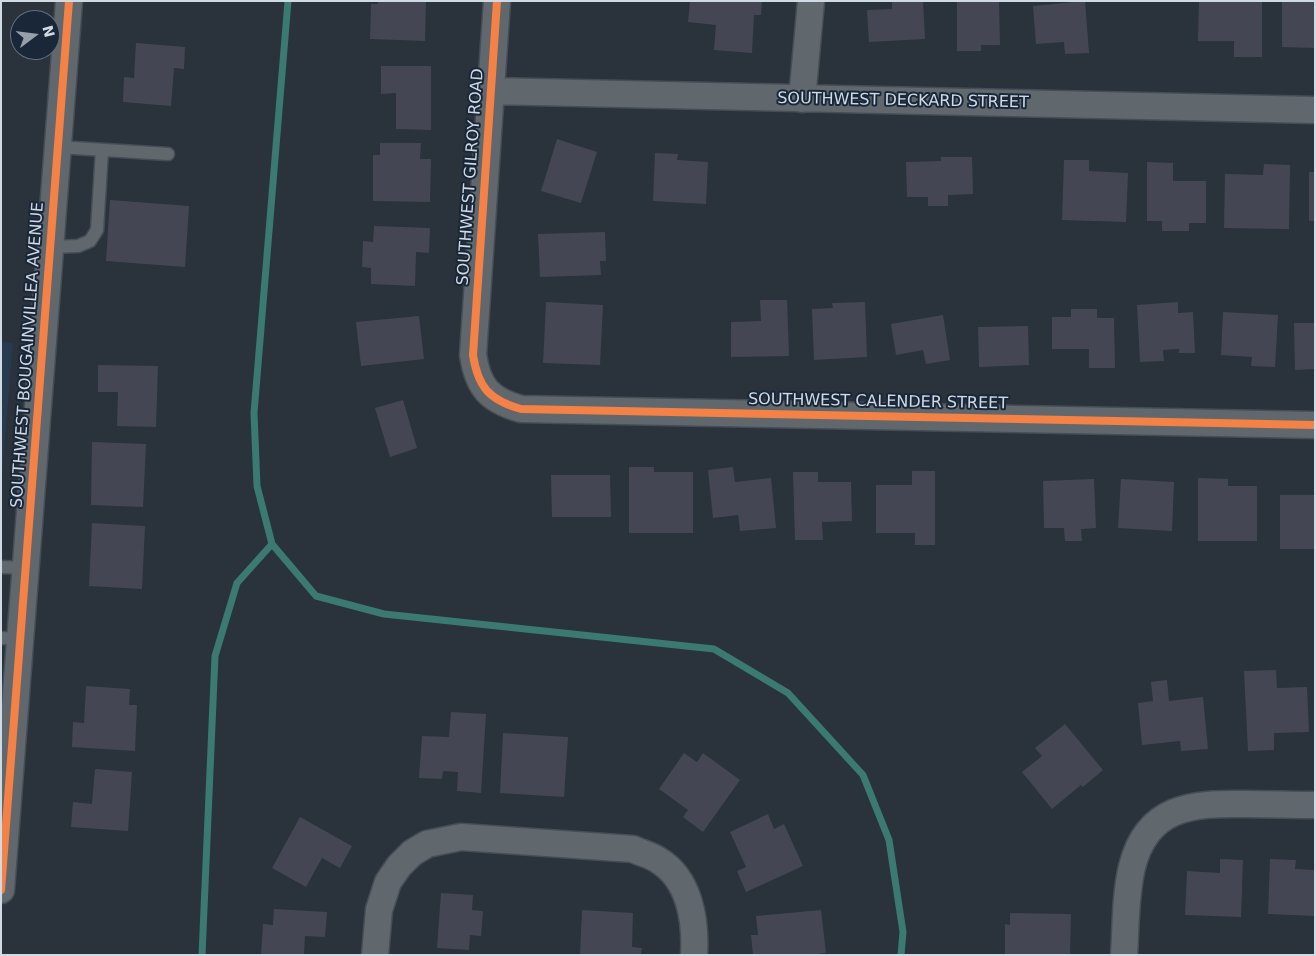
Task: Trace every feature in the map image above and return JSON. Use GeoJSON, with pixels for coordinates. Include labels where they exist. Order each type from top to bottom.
{"type":"FeatureCollection","features":[{"type":"Feature","properties":{"kind":"street","name":"SOUTHWEST BOUGAINVILLEA AVENUE"},"geometry":{"type":"LineString","coordinates":[[1,890],[14,567],[50,247],[69,1]]}},
{"type":"Feature","properties":{"kind":"street","name":"SOUTHWEST GILROY ROAD"},"geometry":{"type":"LineString","coordinates":[[473,355],[498,1]]}},
{"type":"Feature","properties":{"kind":"street"},"geometry":{"type":"LineString","coordinates":[[802,99],[811,1]]}},
{"type":"Feature","properties":{"kind":"street","name":"SOUTHWEST DECKARD STREET"},"geometry":{"type":"LineString","coordinates":[[491,91],[1315,110]]}},
{"type":"Feature","properties":{"kind":"street","name":"SOUTHWEST CALENDER STREET"},"geometry":{"type":"LineString","coordinates":[[473,355],[476,372],[483,387],[492,397],[504,404],[522,409],[1315,425]]}},
{"type":"Feature","properties":{"kind":"street"},"geometry":{"type":"LineString","coordinates":[[1124,955],[1128,890],[1132,866],[1148,831],[1160,820],[1172,812],[1208,803],[1315,805]]}},
{"type":"Feature","properties":{"kind":"street"},"geometry":{"type":"LineString","coordinates":[[375,955],[379,910],[388,882],[399,866],[412,853],[427,844],[461,837],[633,849],[658,859],[674,871],[686,892],[695,935],[694,955]]}},
{"type":"Feature","properties":{"kind":"lane"},"geometry":{"type":"LineString","coordinates":[[58,147],[168,154]]}},
{"type":"Feature","properties":{"kind":"lane"},"geometry":{"type":"LineString","coordinates":[[50,247],[78,246],[90,241],[94,236],[97,230],[102,150]]}},
{"type":"Feature","properties":{"kind":"shaded area"},"geometry":{"type":"Polygon","coordinates":[[[1,342],[13,343],[1,487],[1,342]]]}},
{"type":"Feature","properties":{"kind":"building"},"geometry":{"type":"Polygon","coordinates":[[[378,1],[426,1],[425,41],[370,39],[371,4],[378,4],[378,1]]]}},
{"type":"Feature","properties":{"kind":"building"},"geometry":{"type":"Polygon","coordinates":[[[690,1],[762,1],[761,15],[754,15],[752,53],[714,50],[716,25],[688,22],[690,1]]]}},
{"type":"Feature","properties":{"kind":"building"},"geometry":{"type":"Polygon","coordinates":[[[892,1],[923,1],[925,39],[869,42],[867,10],[892,9],[892,1]]]}},
{"type":"Feature","properties":{"kind":"building"},"geometry":{"type":"Polygon","coordinates":[[[957,1],[999,1],[1000,45],[981,45],[981,51],[957,51],[957,1]]]}},
{"type":"Feature","properties":{"kind":"building"},"geometry":{"type":"Polygon","coordinates":[[[1085,1],[1089,53],[1065,54],[1064,42],[1036,44],[1033,6],[1085,1]]]}},
{"type":"Feature","properties":{"kind":"building"},"geometry":{"type":"Polygon","coordinates":[[[1199,1],[1262,1],[1262,57],[1234,57],[1234,41],[1198,41],[1199,1]]]}},
{"type":"Feature","properties":{"kind":"building"},"geometry":{"type":"Polygon","coordinates":[[[1282,1],[1315,1],[1315,48],[1282,47],[1282,1]]]}},
{"type":"Feature","properties":{"kind":"building"},"geometry":{"type":"Polygon","coordinates":[[[136,43],[185,47],[184,69],[174,68],[171,106],[123,102],[124,77],[134,78],[136,43]]]}},
{"type":"Feature","properties":{"kind":"building"},"geometry":{"type":"Polygon","coordinates":[[[381,66],[431,66],[431,130],[396,129],[396,93],[381,94],[381,66]]]}},
{"type":"Feature","properties":{"kind":"building"},"geometry":{"type":"Polygon","coordinates":[[[557,139],[597,152],[581,203],[541,191],[557,139]]]}},
{"type":"Feature","properties":{"kind":"building"},"geometry":{"type":"Polygon","coordinates":[[[380,143],[421,143],[420,159],[431,159],[430,202],[373,201],[373,155],[380,155],[380,143]]]}},
{"type":"Feature","properties":{"kind":"building"},"geometry":{"type":"Polygon","coordinates":[[[655,153],[678,154],[677,160],[708,162],[706,204],[653,201],[655,153]]]}},
{"type":"Feature","properties":{"kind":"building"},"geometry":{"type":"Polygon","coordinates":[[[941,157],[972,157],[973,194],[948,195],[948,206],[928,206],[928,197],[907,197],[906,162],[941,161],[941,157]]]}},
{"type":"Feature","properties":{"kind":"building"},"geometry":{"type":"Polygon","coordinates":[[[1064,160],[1089,160],[1089,171],[1128,173],[1126,222],[1062,220],[1064,160]]]}},
{"type":"Feature","properties":{"kind":"building"},"geometry":{"type":"Polygon","coordinates":[[[1147,162],[1173,163],[1173,181],[1206,181],[1206,223],[1189,223],[1189,231],[1162,231],[1162,221],[1147,221],[1147,162]]]}},
{"type":"Feature","properties":{"kind":"building"},"geometry":{"type":"Polygon","coordinates":[[[1264,164],[1290,165],[1289,229],[1224,228],[1225,174],[1263,175],[1264,164]]]}},
{"type":"Feature","properties":{"kind":"building"},"geometry":{"type":"Polygon","coordinates":[[[1309,172],[1315,172],[1315,221],[1309,221],[1309,172]]]}},
{"type":"Feature","properties":{"kind":"building"},"geometry":{"type":"Polygon","coordinates":[[[110,200],[189,206],[185,267],[106,261],[110,200]]]}},
{"type":"Feature","properties":{"kind":"building"},"geometry":{"type":"Polygon","coordinates":[[[374,226],[430,228],[429,253],[416,252],[415,286],[371,284],[371,268],[362,267],[363,241],[373,242],[374,226]]]}},
{"type":"Feature","properties":{"kind":"building"},"geometry":{"type":"Polygon","coordinates":[[[605,232],[606,261],[600,261],[601,275],[540,277],[538,234],[605,232]]]}},
{"type":"Feature","properties":{"kind":"building"},"geometry":{"type":"Polygon","coordinates":[[[760,300],[787,300],[789,356],[731,357],[731,322],[761,321],[760,300]]]}},
{"type":"Feature","properties":{"kind":"building"},"geometry":{"type":"Polygon","coordinates":[[[546,302],[603,305],[600,365],[543,363],[546,302]]]}},
{"type":"Feature","properties":{"kind":"building"},"geometry":{"type":"Polygon","coordinates":[[[865,302],[867,357],[814,360],[812,309],[833,308],[832,303],[865,302]]]}},
{"type":"Feature","properties":{"kind":"building"},"geometry":{"type":"Polygon","coordinates":[[[1178,302],[1178,313],[1193,312],[1195,353],[1179,353],[1179,349],[1163,350],[1164,361],[1140,362],[1137,305],[1178,302]]]}},
{"type":"Feature","properties":{"kind":"building"},"geometry":{"type":"Polygon","coordinates":[[[1071,309],[1097,309],[1097,318],[1114,318],[1115,368],[1089,368],[1089,349],[1052,349],[1052,317],[1071,317],[1071,309]]]}},
{"type":"Feature","properties":{"kind":"building"},"geometry":{"type":"Polygon","coordinates":[[[1223,312],[1278,315],[1275,367],[1251,366],[1252,357],[1221,355],[1223,312]]]}},
{"type":"Feature","properties":{"kind":"building"},"geometry":{"type":"Polygon","coordinates":[[[943,315],[950,360],[926,364],[923,350],[896,355],[891,324],[943,315]]]}},
{"type":"Feature","properties":{"kind":"building"},"geometry":{"type":"Polygon","coordinates":[[[419,316],[424,359],[361,366],[356,322],[419,316]]]}},
{"type":"Feature","properties":{"kind":"building"},"geometry":{"type":"Polygon","coordinates":[[[1294,323],[1315,323],[1315,369],[1295,370],[1294,323]]]}},
{"type":"Feature","properties":{"kind":"building"},"geometry":{"type":"Polygon","coordinates":[[[1028,326],[1029,365],[979,367],[978,327],[1028,326]]]}},
{"type":"Feature","properties":{"kind":"building"},"geometry":{"type":"Polygon","coordinates":[[[98,365],[158,366],[156,427],[117,426],[118,392],[98,392],[98,365]]]}},
{"type":"Feature","properties":{"kind":"building"},"geometry":{"type":"Polygon","coordinates":[[[403,400],[417,448],[390,457],[375,408],[403,400]]]}},
{"type":"Feature","properties":{"kind":"building"},"geometry":{"type":"Polygon","coordinates":[[[92,442],[146,444],[143,507],[91,505],[92,442]]]}},
{"type":"Feature","properties":{"kind":"building"},"geometry":{"type":"Polygon","coordinates":[[[629,467],[654,467],[654,472],[693,472],[693,533],[629,533],[629,467]]]}},
{"type":"Feature","properties":{"kind":"building"},"geometry":{"type":"Polygon","coordinates":[[[733,467],[735,482],[771,478],[776,528],[740,531],[738,515],[713,518],[708,470],[733,467]]]}},
{"type":"Feature","properties":{"kind":"building"},"geometry":{"type":"Polygon","coordinates":[[[912,471],[935,471],[935,545],[915,545],[915,533],[876,533],[876,485],[912,485],[912,471]]]}},
{"type":"Feature","properties":{"kind":"building"},"geometry":{"type":"Polygon","coordinates":[[[793,472],[818,472],[818,482],[851,482],[852,521],[822,522],[823,540],[795,540],[793,472]]]}},
{"type":"Feature","properties":{"kind":"building"},"geometry":{"type":"Polygon","coordinates":[[[551,475],[610,475],[611,517],[552,517],[551,475]]]}},
{"type":"Feature","properties":{"kind":"building"},"geometry":{"type":"Polygon","coordinates":[[[1198,478],[1228,479],[1228,486],[1257,486],[1257,541],[1198,541],[1198,478]]]}},
{"type":"Feature","properties":{"kind":"building"},"geometry":{"type":"Polygon","coordinates":[[[1094,479],[1096,528],[1081,529],[1082,541],[1065,541],[1064,528],[1044,528],[1043,481],[1094,479]]]}},
{"type":"Feature","properties":{"kind":"building"},"geometry":{"type":"Polygon","coordinates":[[[1121,479],[1174,482],[1172,531],[1118,528],[1121,479]]]}},
{"type":"Feature","properties":{"kind":"building"},"geometry":{"type":"Polygon","coordinates":[[[1280,495],[1315,495],[1315,549],[1280,549],[1280,495]]]}},
{"type":"Feature","properties":{"kind":"building"},"geometry":{"type":"Polygon","coordinates":[[[92,523],[145,526],[142,589],[89,586],[92,523]]]}},
{"type":"Feature","properties":{"kind":"building"},"geometry":{"type":"Polygon","coordinates":[[[1276,670],[1277,688],[1307,687],[1309,732],[1274,733],[1274,750],[1248,751],[1244,671],[1276,670]]]}},
{"type":"Feature","properties":{"kind":"building"},"geometry":{"type":"Polygon","coordinates":[[[1167,680],[1169,701],[1203,697],[1208,749],[1181,751],[1180,741],[1142,745],[1138,703],[1153,701],[1151,682],[1167,680]]]}},
{"type":"Feature","properties":{"kind":"building"},"geometry":{"type":"Polygon","coordinates":[[[86,686],[130,689],[129,705],[137,705],[135,751],[72,747],[73,722],[84,723],[86,686]]]}},
{"type":"Feature","properties":{"kind":"building"},"geometry":{"type":"Polygon","coordinates":[[[451,712],[486,714],[481,793],[457,791],[458,772],[443,771],[442,779],[419,778],[422,736],[449,737],[451,712]]]}},
{"type":"Feature","properties":{"kind":"building"},"geometry":{"type":"Polygon","coordinates":[[[1065,724],[1103,770],[1052,809],[1022,772],[1042,756],[1035,748],[1065,724]]]}},
{"type":"Feature","properties":{"kind":"building"},"geometry":{"type":"Polygon","coordinates":[[[503,733],[568,737],[564,797],[500,793],[503,733]]]}},
{"type":"Feature","properties":{"kind":"building"},"geometry":{"type":"Polygon","coordinates":[[[684,753],[697,762],[703,753],[740,780],[703,832],[683,817],[688,810],[659,789],[684,753]]]}},
{"type":"Feature","properties":{"kind":"building"},"geometry":{"type":"Polygon","coordinates":[[[95,769],[132,772],[128,831],[71,827],[73,802],[92,804],[95,769]]]}},
{"type":"Feature","properties":{"kind":"building"},"geometry":{"type":"Polygon","coordinates":[[[768,814],[774,829],[784,824],[803,866],[746,892],[737,871],[746,867],[730,832],[768,814]]]}},
{"type":"Feature","properties":{"kind":"building"},"geometry":{"type":"Polygon","coordinates":[[[300,817],[352,846],[340,868],[322,858],[306,887],[272,868],[300,817]]]}},
{"type":"Feature","properties":{"kind":"building"},"geometry":{"type":"Polygon","coordinates":[[[1220,859],[1243,860],[1241,917],[1185,915],[1187,871],[1220,873],[1220,859]]]}},
{"type":"Feature","properties":{"kind":"building"},"geometry":{"type":"Polygon","coordinates":[[[1270,859],[1296,860],[1295,869],[1315,870],[1315,916],[1268,914],[1270,859]]]}},
{"type":"Feature","properties":{"kind":"building"},"geometry":{"type":"Polygon","coordinates":[[[441,893],[473,895],[472,910],[483,911],[481,936],[470,935],[469,950],[437,948],[441,893]]]}},
{"type":"Feature","properties":{"kind":"building"},"geometry":{"type":"Polygon","coordinates":[[[274,909],[327,912],[325,937],[305,936],[304,955],[261,955],[263,924],[273,925],[274,909]]]}},
{"type":"Feature","properties":{"kind":"building"},"geometry":{"type":"Polygon","coordinates":[[[582,910],[633,913],[632,947],[642,948],[641,955],[580,955],[582,910]]]}},
{"type":"Feature","properties":{"kind":"building"},"geometry":{"type":"Polygon","coordinates":[[[821,910],[826,953],[753,955],[751,935],[758,935],[756,916],[821,910]]]}},
{"type":"Feature","properties":{"kind":"building"},"geometry":{"type":"Polygon","coordinates":[[[1010,913],[1071,914],[1070,955],[1005,954],[1005,924],[1010,925],[1010,913]]]}},
{"type":"Feature","properties":{"kind":"waterway"},"geometry":{"type":"LineString","coordinates":[[288,1],[254,413],[257,486],[272,544],[316,596],[384,614],[714,649],[788,693],[863,775],[889,840],[903,932],[901,955]]}},
{"type":"Feature","properties":{"kind":"waterway"},"geometry":{"type":"LineString","coordinates":[[202,955],[215,656],[237,583],[272,544]]}},
{"type":"Feature","properties":{"kind":"cycle path"},"geometry":{"type":"LineString","coordinates":[[1,890],[69,1]]}},
{"type":"Feature","properties":{"kind":"cycle path"},"geometry":{"type":"LineString","coordinates":[[497,1],[473,355],[482,384],[487,391],[501,401],[521,409],[1315,425]]}}]}
